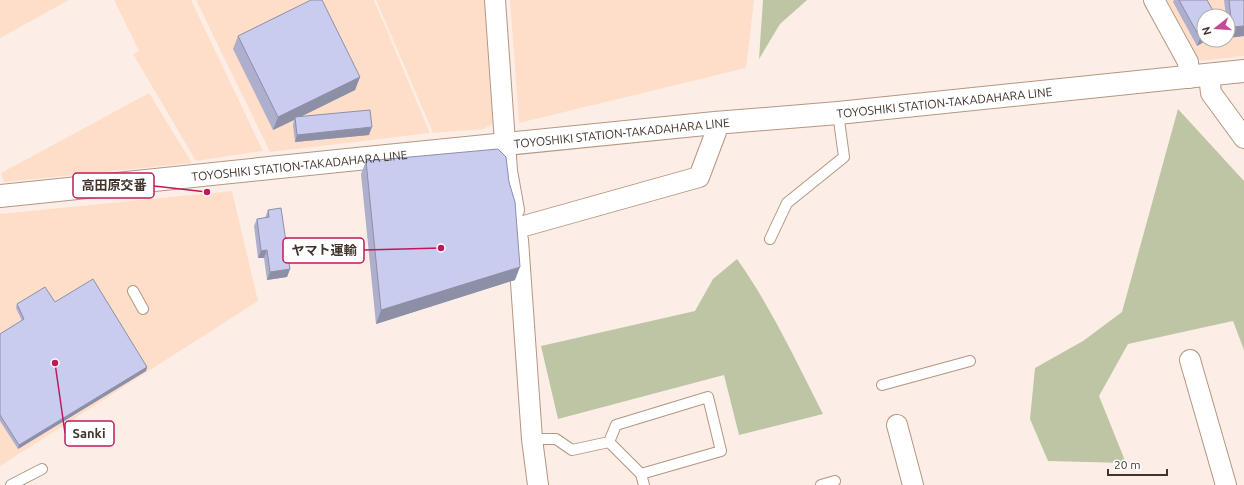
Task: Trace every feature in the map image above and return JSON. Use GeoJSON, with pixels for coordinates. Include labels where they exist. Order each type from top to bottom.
{"type":"FeatureCollection","features":[{"type":"Feature","properties":{"kind":"main road","name":"TOYOSHIKI STATION-TAKADAHARA LINE"},"geometry":{"type":"LineString","coordinates":[[0,196],[341,160],[505,145],[715,123],[838,113],[1244,71]]}},
{"type":"Feature","properties":{"kind":"street"},"geometry":{"type":"LineString","coordinates":[[495,0],[507,171],[517,228],[532,439],[538,485]]}},
{"type":"Feature","properties":{"kind":"street"},"geometry":{"type":"LineString","coordinates":[[1154,0],[1188,62],[1244,138]]}},
{"type":"Feature","properties":{"kind":"street"},"geometry":{"type":"LineString","coordinates":[[517,228],[698,177],[716,132],[715,123]]}},
{"type":"Feature","properties":{"kind":"street"},"geometry":{"type":"LineString","coordinates":[[1190,360],[1226,485]]}},
{"type":"Feature","properties":{"kind":"street"},"geometry":{"type":"LineString","coordinates":[[897,425],[913,485]]}},
{"type":"Feature","properties":{"kind":"lane"},"geometry":{"type":"LineString","coordinates":[[770,240],[787,202],[844,157],[838,113]]}},
{"type":"Feature","properties":{"kind":"lane"},"geometry":{"type":"LineString","coordinates":[[134,291],[143,309]]}},
{"type":"Feature","properties":{"kind":"lane"},"geometry":{"type":"LineString","coordinates":[[882,385],[970,361]]}},
{"type":"Feature","properties":{"kind":"lane"},"geometry":{"type":"LineString","coordinates":[[609,442],[616,425],[708,397],[721,451],[641,474]]}},
{"type":"Feature","properties":{"kind":"lane"},"geometry":{"type":"LineString","coordinates":[[532,439],[556,440],[572,450],[609,442]]}},
{"type":"Feature","properties":{"kind":"lane"},"geometry":{"type":"LineString","coordinates":[[609,442],[641,474],[644,485]]}},
{"type":"Feature","properties":{"kind":"lane"},"geometry":{"type":"LineString","coordinates":[[11,485],[42,469]]}},
{"type":"Feature","properties":{"kind":"lane"},"geometry":{"type":"LineString","coordinates":[[821,485],[835,481]]}},
{"type":"Feature","properties":{"kind":"shaded area"},"geometry":{"type":"Polygon","coordinates":[[[0,0],[69,0],[0,38],[0,0]]]}},
{"type":"Feature","properties":{"kind":"shaded area"},"geometry":{"type":"Polygon","coordinates":[[[114,0],[191,0],[263,151],[196,161],[133,54],[139,51],[114,0]]]}},
{"type":"Feature","properties":{"kind":"shaded area"},"geometry":{"type":"Polygon","coordinates":[[[196,0],[374,0],[430,133],[270,152],[196,0]]]}},
{"type":"Feature","properties":{"kind":"shaded area"},"geometry":{"type":"Polygon","coordinates":[[[376,0],[489,0],[498,120],[484,129],[433,133],[376,0]]]}},
{"type":"Feature","properties":{"kind":"shaded area"},"geometry":{"type":"Polygon","coordinates":[[[510,0],[754,0],[746,68],[519,123],[510,0]]]}},
{"type":"Feature","properties":{"kind":"shaded area"},"geometry":{"type":"Polygon","coordinates":[[[1167,0],[1244,0],[1244,56],[1200,61],[1167,0]]]}},
{"type":"Feature","properties":{"kind":"shaded area"},"geometry":{"type":"Polygon","coordinates":[[[149,93],[192,163],[4,182],[1,173],[149,93]]]}},
{"type":"Feature","properties":{"kind":"shaded area"},"geometry":{"type":"Polygon","coordinates":[[[232,191],[258,301],[0,466],[0,214],[232,191]]]}},
{"type":"Feature","properties":{"kind":"green space"},"geometry":{"type":"Polygon","coordinates":[[[763,0],[807,0],[780,24],[759,59],[763,0]]]}},
{"type":"Feature","properties":{"kind":"green space"},"geometry":{"type":"Polygon","coordinates":[[[1178,109],[1244,181],[1244,350],[1233,321],[1128,344],[1099,396],[1126,463],[1048,461],[1030,419],[1035,368],[1083,341],[1122,312],[1178,109]]]}},
{"type":"Feature","properties":{"kind":"green space"},"geometry":{"type":"Polygon","coordinates":[[[737,259],[772,315],[823,414],[739,435],[724,375],[558,419],[541,346],[695,311],[713,279],[737,259]]]}},
{"type":"Feature","properties":{"kind":"building"},"geometry":{"type":"Polygon","coordinates":[[[311,0],[322,0],[360,77],[278,117],[238,36],[311,0]]]}},
{"type":"Feature","properties":{"kind":"building"},"geometry":{"type":"Polygon","coordinates":[[[1179,0],[1207,0],[1212,8],[1196,8],[1196,31],[1179,0]]]}},
{"type":"Feature","properties":{"kind":"building"},"geometry":{"type":"Polygon","coordinates":[[[1229,0],[1244,0],[1244,26],[1236,27],[1236,8],[1230,8],[1229,0]]]}},
{"type":"Feature","properties":{"kind":"building"},"geometry":{"type":"Polygon","coordinates":[[[370,110],[372,127],[297,135],[295,117],[370,110]]]}},
{"type":"Feature","properties":{"kind":"building"},"geometry":{"type":"Polygon","coordinates":[[[498,149],[506,157],[509,182],[515,202],[520,267],[381,310],[366,161],[498,149]]]}},
{"type":"Feature","properties":{"kind":"building"},"geometry":{"type":"Polygon","coordinates":[[[281,208],[290,269],[270,272],[267,250],[261,251],[257,219],[269,217],[268,210],[281,208]]]}},
{"type":"Feature","properties":{"kind":"building"},"geometry":{"type":"Polygon","coordinates":[[[93,279],[147,367],[19,445],[0,415],[0,334],[24,319],[17,304],[45,287],[55,302],[93,279]]]}},
{"type":"Feature","properties":{"kind":"place","name":"高田原交番"},"geometry":{"type":"Point","coordinates":[207,192]}},
{"type":"Feature","properties":{"kind":"place","name":"ヤマト運輸"},"geometry":{"type":"Point","coordinates":[441,248]}},
{"type":"Feature","properties":{"kind":"place","name":"Sanki"},"geometry":{"type":"Point","coordinates":[55,363]}}]}
